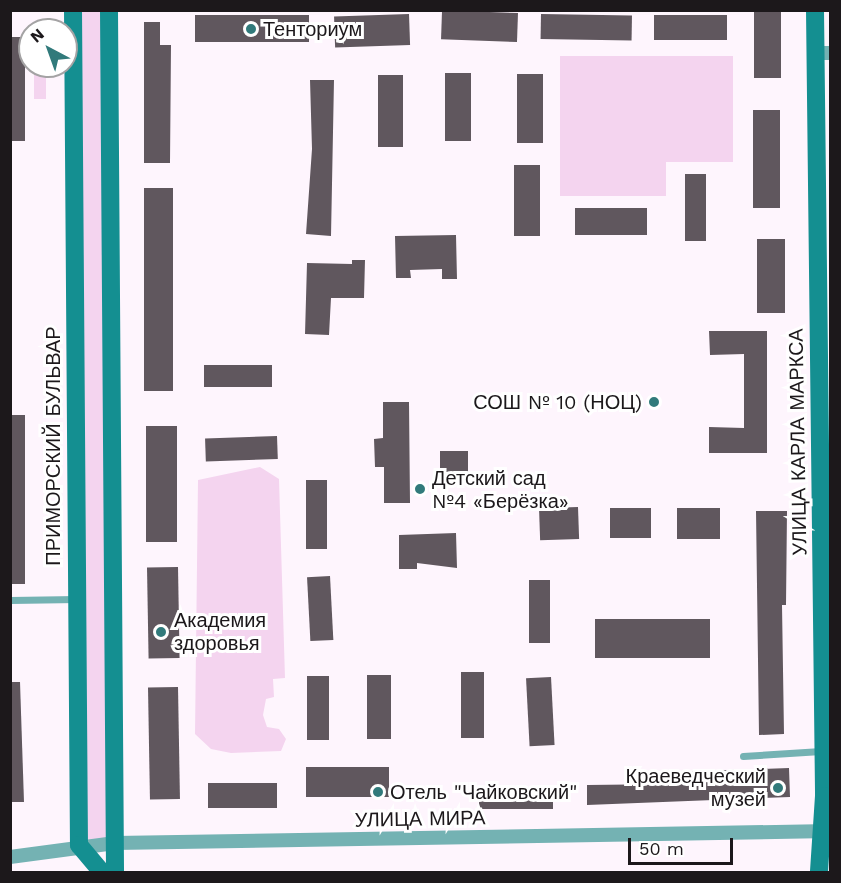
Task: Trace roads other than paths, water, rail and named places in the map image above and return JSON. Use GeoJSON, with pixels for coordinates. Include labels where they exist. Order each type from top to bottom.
{"type":"FeatureCollection","features":[{"type":"Feature","properties":{"kind":"street","name":"ПРИМОРСКИЙ БУЛЬВАР"},"geometry":{"type":"LineString","coordinates":[[73,10],[79,845]]}},
{"type":"Feature","properties":{"kind":"street"},"geometry":{"type":"LineString","coordinates":[[109,10],[115,873]]}},
{"type":"Feature","properties":{"kind":"street","name":"УЛИЦА КАРЛА МАРКСА"},"geometry":{"type":"LineString","coordinates":[[815,10],[823,53],[827,751],[826,831],[819,873]]}},
{"type":"Feature","properties":{"kind":"street","name":"УЛИЦА МИРА"},"geometry":{"type":"LineString","coordinates":[[10,857],[79,845],[115,843],[826,831]]}},
{"type":"Feature","properties":{"kind":"street"},"geometry":{"type":"LineString","coordinates":[[79,845],[102,873]]}},
{"type":"Feature","properties":{"kind":"lane"},"geometry":{"type":"LineString","coordinates":[[10,600],[77,599]]}},
{"type":"Feature","properties":{"kind":"lane"},"geometry":{"type":"LineString","coordinates":[[743,756],[827,751]]}},
{"type":"Feature","properties":{"kind":"place","name":"Тенториум"},"geometry":{"type":"Point","coordinates":[251,29]}},
{"type":"Feature","properties":{"kind":"place","name":"СОШ № 10 (НОЦ)"},"geometry":{"type":"Point","coordinates":[654,402]}},
{"type":"Feature","properties":{"kind":"place","name":"Детский сад №4 «Берёзка»"},"geometry":{"type":"Point","coordinates":[420,489]}},
{"type":"Feature","properties":{"kind":"place","name":"Академия здоровья"},"geometry":{"type":"Point","coordinates":[161,632]}},
{"type":"Feature","properties":{"kind":"place","name":"Краеведческий музей"},"geometry":{"type":"Point","coordinates":[778,788]}},
{"type":"Feature","properties":{"kind":"place","name":"Отель \"Чайковский\""},"geometry":{"type":"Point","coordinates":[378,792]}}]}
